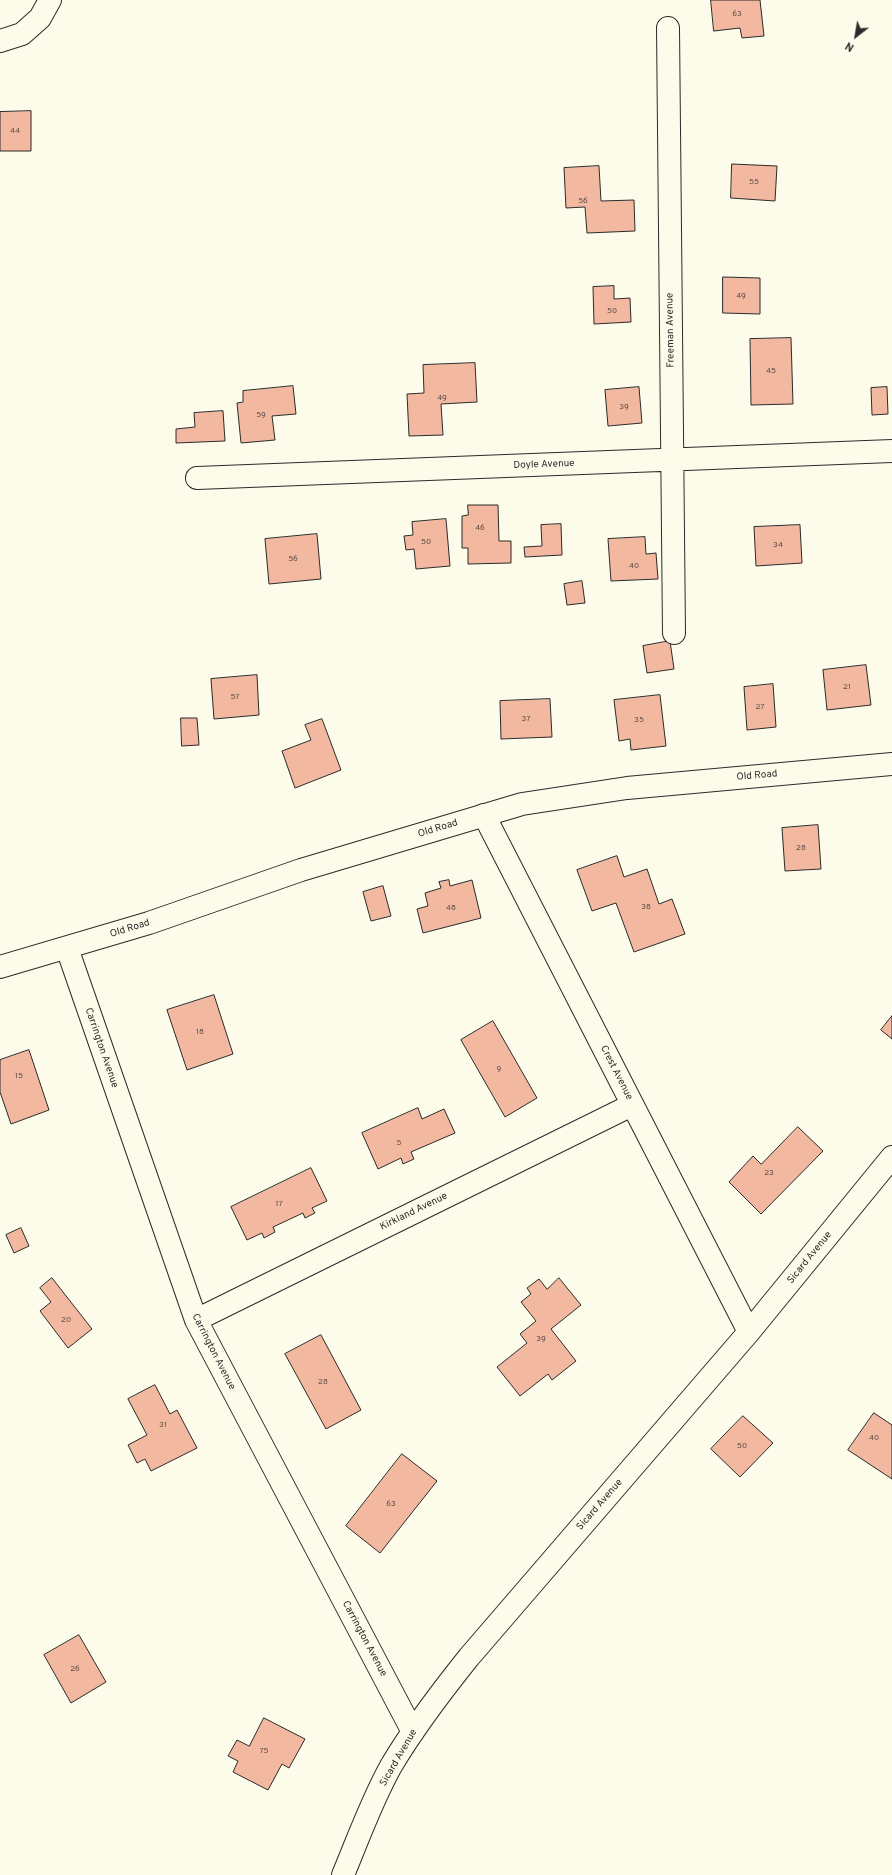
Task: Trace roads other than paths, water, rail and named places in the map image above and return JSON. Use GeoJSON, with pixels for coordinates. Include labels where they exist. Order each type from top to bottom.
{"type":"FeatureCollection","features":[{"type":"Feature","properties":{"kind":"street"},"geometry":{"type":"LineString","coordinates":[[0,41],[22,34],[40,18],[50,0]]}},
{"type":"Feature","properties":{"kind":"street","name":"Freeman Avenue"},"geometry":{"type":"LineString","coordinates":[[668,28],[674,633]]}},
{"type":"Feature","properties":{"kind":"street","name":"Doyle Avenue"},"geometry":{"type":"LineString","coordinates":[[197,478],[892,451]]}},
{"type":"Feature","properties":{"kind":"street","name":"Old Road"},"geometry":{"type":"LineString","coordinates":[[0,967],[149,923],[301,870],[522,804],[627,788],[892,764]]}},
{"type":"Feature","properties":{"kind":"street","name":"Crest Avenue"},"geometry":{"type":"LineString","coordinates":[[484,815],[749,1332]]}},
{"type":"Feature","properties":{"kind":"street","name":"Carrington Avenue"},"geometry":{"type":"LineString","coordinates":[[66,948],[196,1320],[413,1732]]}},
{"type":"Feature","properties":{"kind":"street","name":"Kirkland Avenue"},"geometry":{"type":"LineString","coordinates":[[196,1320],[632,1105]]}},
{"type":"Feature","properties":{"kind":"street","name":"Sicard Avenue"},"geometry":{"type":"LineString","coordinates":[[343,1875],[381,1786],[391,1767],[413,1732],[440,1694],[470,1657],[749,1332],[892,1157]]}}]}
